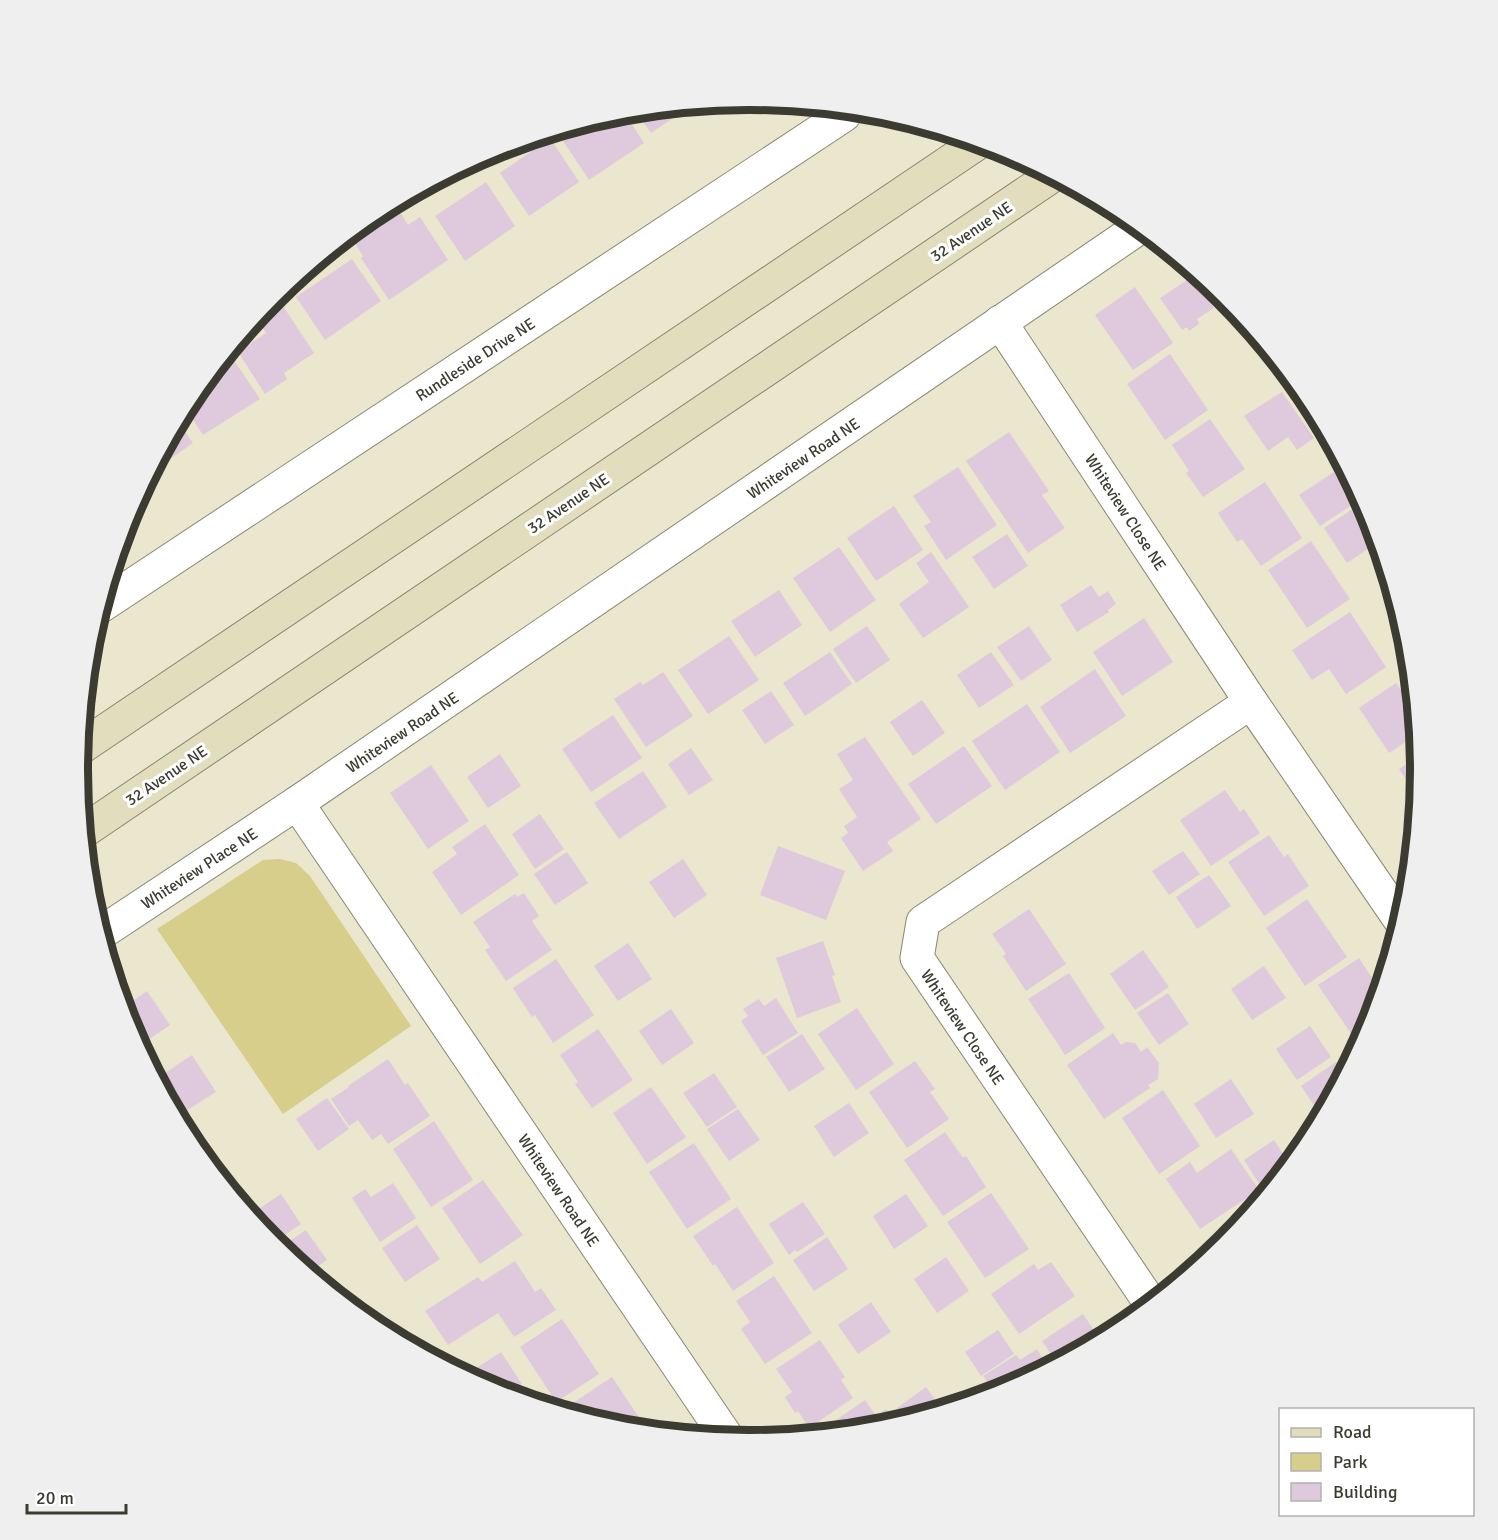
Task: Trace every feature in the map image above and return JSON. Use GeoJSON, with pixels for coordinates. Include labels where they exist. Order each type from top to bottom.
{"type":"FeatureCollection","features":[{"type":"Feature","properties":{"kind":"main road"},"geometry":{"type":"LineString","coordinates":[[89,742],[970,148]]}},
{"type":"Feature","properties":{"kind":"main road","name":"32 Avenue NE"},"geometry":{"type":"LineString","coordinates":[[91,826],[1045,180]]}},
{"type":"Feature","properties":{"kind":"street","name":"Rundleside Drive NE"},"geometry":{"type":"LineString","coordinates":[[111,599],[842,116]]}},
{"type":"Feature","properties":{"kind":"street","name":"Whiteview Road NE"},"geometry":{"type":"LineString","coordinates":[[721,1429],[297,803],[1132,232]]}},
{"type":"Feature","properties":{"kind":"street","name":"Whiteview Close NE"},"geometry":{"type":"LineString","coordinates":[[1000,322],[1251,702],[1394,911]]}},
{"type":"Feature","properties":{"kind":"street","name":"Whiteview Close NE"},"geometry":{"type":"LineString","coordinates":[[1146,1297],[917,958],[923,922],[1251,702]]}},
{"type":"Feature","properties":{"kind":"street","name":"Whiteview Place NE"},"geometry":{"type":"LineString","coordinates":[[108,928],[297,803]]}},
{"type":"Feature","properties":{"kind":"green space"},"geometry":{"type":"Polygon","coordinates":[[[280,859],[296,863],[310,876],[411,1026],[283,1114],[157,929],[263,860],[280,859]]]}},
{"type":"Feature","properties":{"kind":"building"},"geometry":{"type":"Polygon","coordinates":[[[680,113],[651,133],[641,119],[680,113]]]}},
{"type":"Feature","properties":{"kind":"building"},"geometry":{"type":"Polygon","coordinates":[[[629,120],[644,143],[589,180],[561,138],[629,120]]]}},
{"type":"Feature","properties":{"kind":"building"},"geometry":{"type":"Polygon","coordinates":[[[552,140],[579,182],[529,216],[500,173],[542,143],[552,140]]]}},
{"type":"Feature","properties":{"kind":"building"},"geometry":{"type":"Polygon","coordinates":[[[486,182],[515,226],[465,261],[435,216],[486,182]]]}},
{"type":"Feature","properties":{"kind":"building"},"geometry":{"type":"Polygon","coordinates":[[[442,186],[417,204],[414,201],[442,186]]]}},
{"type":"Feature","properties":{"kind":"building"},"geometry":{"type":"Polygon","coordinates":[[[400,212],[408,225],[420,217],[448,260],[389,300],[361,258],[363,256],[354,242],[400,212]]]}},
{"type":"Feature","properties":{"kind":"building"},"geometry":{"type":"Polygon","coordinates":[[[352,259],[381,301],[325,340],[296,297],[352,259]]]}},
{"type":"Feature","properties":{"kind":"building"},"geometry":{"type":"Polygon","coordinates":[[[1190,278],[1202,290],[1214,308],[1197,319],[1199,324],[1189,331],[1187,327],[1182,330],[1160,298],[1190,278]]]}},
{"type":"Feature","properties":{"kind":"building"},"geometry":{"type":"Polygon","coordinates":[[[1135,287],[1173,343],[1133,370],[1095,315],[1135,287]]]}},
{"type":"Feature","properties":{"kind":"building"},"geometry":{"type":"Polygon","coordinates":[[[281,304],[314,353],[284,373],[287,379],[265,394],[238,352],[266,333],[261,325],[281,304]]]}},
{"type":"Feature","properties":{"kind":"building"},"geometry":{"type":"Polygon","coordinates":[[[1170,354],[1208,410],[1165,440],[1127,384],[1170,354]]]}},
{"type":"Feature","properties":{"kind":"building"},"geometry":{"type":"Polygon","coordinates":[[[233,359],[260,399],[203,435],[191,417],[233,359]]]}},
{"type":"Feature","properties":{"kind":"building"},"geometry":{"type":"Polygon","coordinates":[[[1282,392],[1314,438],[1297,450],[1288,437],[1268,451],[1244,416],[1282,392]]]}},
{"type":"Feature","properties":{"kind":"building"},"geometry":{"type":"Polygon","coordinates":[[[1210,419],[1245,469],[1203,497],[1186,473],[1189,471],[1172,445],[1210,419]]]}},
{"type":"Feature","properties":{"kind":"building"},"geometry":{"type":"Polygon","coordinates":[[[183,430],[193,443],[165,462],[183,430]]]}},
{"type":"Feature","properties":{"kind":"building"},"geometry":{"type":"Polygon","coordinates":[[[1009,432],[1049,491],[1042,495],[1065,528],[1028,553],[966,461],[1009,432]]]}},
{"type":"Feature","properties":{"kind":"building"},"geometry":{"type":"Polygon","coordinates":[[[958,467],[997,525],[946,560],[924,526],[931,522],[913,496],[958,467]]]}},
{"type":"Feature","properties":{"kind":"building"},"geometry":{"type":"Polygon","coordinates":[[[1334,472],[1353,504],[1320,526],[1299,495],[1334,472]]]}},
{"type":"Feature","properties":{"kind":"building"},"geometry":{"type":"Polygon","coordinates":[[[1265,482],[1302,538],[1261,566],[1242,539],[1237,542],[1218,513],[1265,482]]]}},
{"type":"Feature","properties":{"kind":"building"},"geometry":{"type":"Polygon","coordinates":[[[894,506],[923,550],[876,581],[847,538],[894,506]]]}},
{"type":"Feature","properties":{"kind":"building"},"geometry":{"type":"Polygon","coordinates":[[[1355,508],[1370,547],[1347,563],[1324,528],[1355,508]]]}},
{"type":"Feature","properties":{"kind":"building"},"geometry":{"type":"Polygon","coordinates":[[[1007,534],[1028,566],[994,589],[972,557],[1007,534]]]}},
{"type":"Feature","properties":{"kind":"building"},"geometry":{"type":"Polygon","coordinates":[[[1311,541],[1350,599],[1307,628],[1268,570],[1311,541]]]}},
{"type":"Feature","properties":{"kind":"building"},"geometry":{"type":"Polygon","coordinates":[[[839,547],[876,600],[830,632],[793,578],[839,547]]]}},
{"type":"Feature","properties":{"kind":"building"},"geometry":{"type":"Polygon","coordinates":[[[931,552],[969,607],[923,638],[899,604],[929,582],[916,563],[931,552]]]}},
{"type":"Feature","properties":{"kind":"building"},"geometry":{"type":"Polygon","coordinates":[[[1091,585],[1099,597],[1108,591],[1116,604],[1108,610],[1109,612],[1077,632],[1060,605],[1091,585]]]}},
{"type":"Feature","properties":{"kind":"building"},"geometry":{"type":"Polygon","coordinates":[[[779,590],[802,625],[755,657],[731,621],[779,590]]]}},
{"type":"Feature","properties":{"kind":"building"},"geometry":{"type":"Polygon","coordinates":[[[1350,612],[1386,667],[1346,694],[1329,669],[1312,680],[1292,650],[1350,612]]]}},
{"type":"Feature","properties":{"kind":"building"},"geometry":{"type":"Polygon","coordinates":[[[1144,618],[1173,662],[1122,696],[1093,652],[1144,618]]]}},
{"type":"Feature","properties":{"kind":"building"},"geometry":{"type":"Polygon","coordinates":[[[867,626],[890,660],[856,683],[833,649],[867,626]]]}},
{"type":"Feature","properties":{"kind":"building"},"geometry":{"type":"Polygon","coordinates":[[[1029,626],[1052,660],[1021,681],[997,647],[1029,626]]]}},
{"type":"Feature","properties":{"kind":"building"},"geometry":{"type":"Polygon","coordinates":[[[729,636],[759,680],[708,714],[678,670],[729,636]]]}},
{"type":"Feature","properties":{"kind":"building"},"geometry":{"type":"Polygon","coordinates":[[[830,652],[852,684],[805,716],[783,683],[830,652]]]}},
{"type":"Feature","properties":{"kind":"building"},"geometry":{"type":"Polygon","coordinates":[[[991,652],[1014,685],[979,708],[957,675],[991,652]]]}},
{"type":"Feature","properties":{"kind":"building"},"geometry":{"type":"Polygon","coordinates":[[[1095,669],[1126,716],[1070,753],[1040,707],[1095,669]]]}},
{"type":"Feature","properties":{"kind":"building"},"geometry":{"type":"Polygon","coordinates":[[[663,672],[693,716],[646,747],[614,699],[640,682],[643,685],[663,672]]]}},
{"type":"Feature","properties":{"kind":"building"},"geometry":{"type":"Polygon","coordinates":[[[1396,683],[1405,696],[1409,740],[1389,753],[1359,708],[1396,683]]]}},
{"type":"Feature","properties":{"kind":"building"},"geometry":{"type":"Polygon","coordinates":[[[771,691],[794,725],[765,744],[742,710],[771,691]]]}},
{"type":"Feature","properties":{"kind":"building"},"geometry":{"type":"Polygon","coordinates":[[[922,700],[945,733],[913,756],[890,722],[922,700]]]}},
{"type":"Feature","properties":{"kind":"building"},"geometry":{"type":"Polygon","coordinates":[[[1027,704],[1060,752],[1005,790],[972,741],[1027,704]]]}},
{"type":"Feature","properties":{"kind":"building"},"geometry":{"type":"Polygon","coordinates":[[[613,715],[642,758],[591,792],[562,749],[613,715]]]}},
{"type":"Feature","properties":{"kind":"building"},"geometry":{"type":"Polygon","coordinates":[[[865,737],[921,819],[887,842],[893,851],[863,871],[841,838],[848,833],[844,826],[857,817],[839,789],[853,780],[837,754],[865,737]]]}},
{"type":"Feature","properties":{"kind":"building"},"geometry":{"type":"Polygon","coordinates":[[[964,746],[992,786],[936,824],[908,784],[964,746]]]}},
{"type":"Feature","properties":{"kind":"building"},"geometry":{"type":"Polygon","coordinates":[[[691,748],[713,780],[689,795],[668,764],[691,748]]]}},
{"type":"Feature","properties":{"kind":"building"},"geometry":{"type":"Polygon","coordinates":[[[500,754],[521,786],[488,808],[467,777],[500,754]]]}},
{"type":"Feature","properties":{"kind":"building"},"geometry":{"type":"Polygon","coordinates":[[[1410,762],[1409,784],[1399,769],[1410,762]]]}},
{"type":"Feature","properties":{"kind":"building"},"geometry":{"type":"Polygon","coordinates":[[[431,765],[469,821],[428,849],[390,793],[431,765]]]}},
{"type":"Feature","properties":{"kind":"building"},"geometry":{"type":"Polygon","coordinates":[[[643,771],[667,807],[619,839],[594,803],[643,771]]]}},
{"type":"Feature","properties":{"kind":"building"},"geometry":{"type":"Polygon","coordinates":[[[1225,790],[1240,812],[1244,809],[1260,833],[1211,866],[1180,820],[1225,790]]]}},
{"type":"Feature","properties":{"kind":"building"},"geometry":{"type":"Polygon","coordinates":[[[540,814],[564,849],[535,869],[512,834],[540,814]]]}},
{"type":"Feature","properties":{"kind":"building"},"geometry":{"type":"Polygon","coordinates":[[[485,824],[519,875],[461,915],[432,872],[457,854],[452,847],[485,824]]]}},
{"type":"Feature","properties":{"kind":"building"},"geometry":{"type":"Polygon","coordinates":[[[1269,835],[1284,857],[1288,854],[1309,886],[1264,916],[1228,862],[1269,835]]]}},
{"type":"Feature","properties":{"kind":"building"},"geometry":{"type":"Polygon","coordinates":[[[778,846],[845,871],[826,920],[760,895],[778,846]]]}},
{"type":"Feature","properties":{"kind":"building"},"geometry":{"type":"Polygon","coordinates":[[[1183,851],[1200,874],[1169,895],[1152,871],[1183,851]]]}},
{"type":"Feature","properties":{"kind":"building"},"geometry":{"type":"Polygon","coordinates":[[[567,852],[588,883],[555,905],[534,874],[567,852]]]}},
{"type":"Feature","properties":{"kind":"building"},"geometry":{"type":"Polygon","coordinates":[[[683,859],[707,895],[674,918],[649,882],[683,859]]]}},
{"type":"Feature","properties":{"kind":"building"},"geometry":{"type":"Polygon","coordinates":[[[1209,875],[1231,906],[1197,929],[1176,897],[1209,875]]]}},
{"type":"Feature","properties":{"kind":"building"},"geometry":{"type":"Polygon","coordinates":[[[524,893],[539,916],[532,921],[552,950],[506,981],[485,950],[490,947],[473,922],[515,894],[517,897],[524,893]]]}},
{"type":"Feature","properties":{"kind":"building"},"geometry":{"type":"Polygon","coordinates":[[[1307,899],[1347,957],[1305,986],[1266,928],[1307,899]]]}},
{"type":"Feature","properties":{"kind":"building"},"geometry":{"type":"Polygon","coordinates":[[[1029,909],[1066,964],[1026,991],[1003,956],[1006,954],[992,934],[1029,909]]]}},
{"type":"Feature","properties":{"kind":"building"},"geometry":{"type":"Polygon","coordinates":[[[823,941],[835,975],[832,976],[841,1002],[797,1018],[776,958],[823,941]]]}},
{"type":"Feature","properties":{"kind":"building"},"geometry":{"type":"Polygon","coordinates":[[[628,943],[652,979],[618,1001],[594,966],[628,943]]]}},
{"type":"Feature","properties":{"kind":"building"},"geometry":{"type":"Polygon","coordinates":[[[1143,950],[1169,987],[1135,1010],[1110,974],[1143,950]]]}},
{"type":"Feature","properties":{"kind":"building"},"geometry":{"type":"Polygon","coordinates":[[[1359,958],[1374,981],[1353,1036],[1318,985],[1359,958]]]}},
{"type":"Feature","properties":{"kind":"building"},"geometry":{"type":"Polygon","coordinates":[[[556,959],[594,1015],[553,1043],[535,1015],[532,1017],[513,988],[556,959]]]}},
{"type":"Feature","properties":{"kind":"building"},"geometry":{"type":"Polygon","coordinates":[[[1264,966],[1286,998],[1252,1020],[1231,989],[1264,966]]]}},
{"type":"Feature","properties":{"kind":"building"},"geometry":{"type":"Polygon","coordinates":[[[1069,973],[1105,1028],[1065,1055],[1028,999],[1069,973]]]}},
{"type":"Feature","properties":{"kind":"building"},"geometry":{"type":"Polygon","coordinates":[[[147,991],[170,1025],[147,1041],[131,1002],[147,991]]]}},
{"type":"Feature","properties":{"kind":"building"},"geometry":{"type":"Polygon","coordinates":[[[1168,993],[1189,1024],[1159,1045],[1137,1013],[1168,993]]]}},
{"type":"Feature","properties":{"kind":"building"},"geometry":{"type":"Polygon","coordinates":[[[776,998],[798,1033],[763,1055],[741,1021],[748,1016],[743,1009],[759,999],[764,1006],[776,998]]]}},
{"type":"Feature","properties":{"kind":"building"},"geometry":{"type":"Polygon","coordinates":[[[857,1008],[894,1064],[856,1090],[818,1034],[857,1008]]]}},
{"type":"Feature","properties":{"kind":"building"},"geometry":{"type":"Polygon","coordinates":[[[671,1009],[694,1043],[662,1065],[639,1031],[671,1009]]]}},
{"type":"Feature","properties":{"kind":"building"},"geometry":{"type":"Polygon","coordinates":[[[1310,1026],[1331,1057],[1297,1080],[1276,1049],[1310,1026]]]}},
{"type":"Feature","properties":{"kind":"building"},"geometry":{"type":"Polygon","coordinates":[[[598,1029],[633,1080],[592,1108],[575,1084],[578,1082],[560,1055],[598,1029]]]}},
{"type":"Feature","properties":{"kind":"building"},"geometry":{"type":"Polygon","coordinates":[[[1113,1033],[1121,1045],[1126,1042],[1135,1043],[1141,1052],[1147,1047],[1159,1063],[1158,1079],[1148,1085],[1150,1088],[1104,1119],[1067,1065],[1113,1033]]]}},
{"type":"Feature","properties":{"kind":"building"},"geometry":{"type":"Polygon","coordinates":[[[802,1034],[825,1069],[789,1092],[766,1057],[802,1034]]]}},
{"type":"Feature","properties":{"kind":"building"},"geometry":{"type":"Polygon","coordinates":[[[192,1055],[216,1092],[186,1111],[163,1074],[192,1055]]]}},
{"type":"Feature","properties":{"kind":"building"},"geometry":{"type":"Polygon","coordinates":[[[388,1059],[405,1085],[408,1083],[430,1116],[388,1144],[381,1134],[372,1140],[358,1120],[349,1126],[331,1099],[388,1059]]]}},
{"type":"Feature","properties":{"kind":"building"},"geometry":{"type":"Polygon","coordinates":[[[915,1061],[935,1089],[930,1092],[949,1119],[907,1148],[869,1092],[915,1061]]]}},
{"type":"Feature","properties":{"kind":"building"},"geometry":{"type":"Polygon","coordinates":[[[1336,1062],[1339,1066],[1316,1108],[1301,1086],[1336,1062]]]}},
{"type":"Feature","properties":{"kind":"building"},"geometry":{"type":"Polygon","coordinates":[[[714,1073],[737,1107],[707,1127],[683,1093],[714,1073]]]}},
{"type":"Feature","properties":{"kind":"building"},"geometry":{"type":"Polygon","coordinates":[[[1231,1079],[1254,1114],[1216,1138],[1194,1104],[1231,1079]]]}},
{"type":"Feature","properties":{"kind":"building"},"geometry":{"type":"Polygon","coordinates":[[[651,1087],[686,1137],[647,1164],[613,1113],[651,1087]]]}},
{"type":"Feature","properties":{"kind":"building"},"geometry":{"type":"Polygon","coordinates":[[[1163,1090],[1200,1146],[1159,1174],[1122,1118],[1163,1090]]]}},
{"type":"Feature","properties":{"kind":"building"},"geometry":{"type":"Polygon","coordinates":[[[327,1098],[349,1129],[318,1151],[296,1119],[327,1098]]]}},
{"type":"Feature","properties":{"kind":"building"},"geometry":{"type":"Polygon","coordinates":[[[849,1103],[869,1133],[834,1157],[814,1126],[849,1103]]]}},
{"type":"Feature","properties":{"kind":"building"},"geometry":{"type":"Polygon","coordinates":[[[738,1109],[760,1140],[729,1161],[707,1129],[738,1109]]]}},
{"type":"Feature","properties":{"kind":"building"},"geometry":{"type":"Polygon","coordinates":[[[434,1121],[473,1180],[431,1207],[393,1149],[434,1121]]]}},
{"type":"Feature","properties":{"kind":"building"},"geometry":{"type":"Polygon","coordinates":[[[945,1132],[963,1158],[966,1156],[986,1187],[943,1216],[904,1160],[945,1132]]]}},
{"type":"Feature","properties":{"kind":"building"},"geometry":{"type":"Polygon","coordinates":[[[1274,1140],[1285,1156],[1261,1187],[1244,1160],[1274,1140]]]}},
{"type":"Feature","properties":{"kind":"building"},"geometry":{"type":"Polygon","coordinates":[[[694,1143],[731,1199],[687,1229],[649,1172],[694,1143]]]}},
{"type":"Feature","properties":{"kind":"building"},"geometry":{"type":"Polygon","coordinates":[[[1231,1149],[1259,1190],[1200,1229],[1166,1179],[1190,1162],[1197,1173],[1231,1149]]]}},
{"type":"Feature","properties":{"kind":"building"},"geometry":{"type":"Polygon","coordinates":[[[483,1180],[523,1235],[480,1264],[442,1208],[483,1180]]]}},
{"type":"Feature","properties":{"kind":"building"},"geometry":{"type":"Polygon","coordinates":[[[393,1183],[416,1218],[380,1242],[352,1198],[365,1189],[371,1197],[393,1183]]]}},
{"type":"Feature","properties":{"kind":"building"},"geometry":{"type":"Polygon","coordinates":[[[991,1193],[1029,1249],[985,1278],[947,1222],[991,1193]]]}},
{"type":"Feature","properties":{"kind":"building"},"geometry":{"type":"Polygon","coordinates":[[[281,1194],[301,1224],[282,1237],[257,1210],[281,1194]]]}},
{"type":"Feature","properties":{"kind":"building"},"geometry":{"type":"Polygon","coordinates":[[[906,1194],[928,1226],[894,1249],[873,1216],[906,1194]]]}},
{"type":"Feature","properties":{"kind":"building"},"geometry":{"type":"Polygon","coordinates":[[[803,1202],[825,1234],[789,1255],[769,1224],[803,1202]]]}},
{"type":"Feature","properties":{"kind":"building"},"geometry":{"type":"Polygon","coordinates":[[[737,1207],[774,1263],[733,1291],[693,1236],[737,1207]]]}},
{"type":"Feature","properties":{"kind":"building"},"geometry":{"type":"Polygon","coordinates":[[[417,1225],[440,1259],[405,1282],[382,1248],[417,1225]]]}},
{"type":"Feature","properties":{"kind":"building"},"geometry":{"type":"Polygon","coordinates":[[[306,1230],[327,1260],[315,1268],[288,1242],[306,1230]]]}},
{"type":"Feature","properties":{"kind":"building"},"geometry":{"type":"Polygon","coordinates":[[[827,1237],[848,1269],[814,1291],[793,1260],[827,1237]]]}},
{"type":"Feature","properties":{"kind":"building"},"geometry":{"type":"Polygon","coordinates":[[[946,1257],[969,1291],[937,1313],[914,1279],[946,1257]]]}},
{"type":"Feature","properties":{"kind":"building"},"geometry":{"type":"Polygon","coordinates":[[[515,1261],[535,1292],[541,1288],[556,1310],[514,1337],[498,1313],[448,1345],[425,1311],[478,1277],[482,1282],[515,1261]]]}},
{"type":"Feature","properties":{"kind":"building"},"geometry":{"type":"Polygon","coordinates":[[[1051,1262],[1075,1296],[1019,1334],[991,1294],[1034,1264],[1038,1270],[1051,1262]]]}},
{"type":"Feature","properties":{"kind":"building"},"geometry":{"type":"Polygon","coordinates":[[[774,1276],[812,1333],[765,1364],[741,1329],[750,1322],[736,1301],[774,1276]]]}},
{"type":"Feature","properties":{"kind":"building"},"geometry":{"type":"Polygon","coordinates":[[[871,1302],[891,1332],[858,1354],[838,1325],[871,1302]]]}},
{"type":"Feature","properties":{"kind":"building"},"geometry":{"type":"Polygon","coordinates":[[[1083,1314],[1095,1332],[1052,1356],[1042,1341],[1083,1314]]]}},
{"type":"Feature","properties":{"kind":"building"},"geometry":{"type":"Polygon","coordinates":[[[562,1319],[599,1374],[555,1401],[520,1347],[562,1319]]]}},
{"type":"Feature","properties":{"kind":"building"},"geometry":{"type":"Polygon","coordinates":[[[998,1330],[1014,1354],[981,1376],[965,1352],[998,1330]]]}},
{"type":"Feature","properties":{"kind":"building"},"geometry":{"type":"Polygon","coordinates":[[[820,1340],[845,1377],[841,1380],[853,1398],[809,1427],[798,1411],[795,1413],[785,1397],[792,1392],[776,1369],[820,1340]]]}},
{"type":"Feature","properties":{"kind":"building"},"geometry":{"type":"Polygon","coordinates":[[[1037,1349],[1044,1360],[989,1385],[983,1376],[1016,1355],[1020,1360],[1037,1349]]]}},
{"type":"Feature","properties":{"kind":"building"},"geometry":{"type":"Polygon","coordinates":[[[501,1352],[522,1384],[517,1388],[474,1370],[501,1352]]]}},
{"type":"Feature","properties":{"kind":"building"},"geometry":{"type":"Polygon","coordinates":[[[612,1377],[642,1422],[620,1418],[570,1405],[612,1377]]]}},
{"type":"Feature","properties":{"kind":"building"},"geometry":{"type":"Polygon","coordinates":[[[926,1387],[937,1403],[900,1413],[897,1408],[926,1387]]]}},
{"type":"Feature","properties":{"kind":"building"},"geometry":{"type":"Polygon","coordinates":[[[865,1400],[876,1416],[886,1409],[890,1415],[828,1426],[865,1400]]]}}]}
